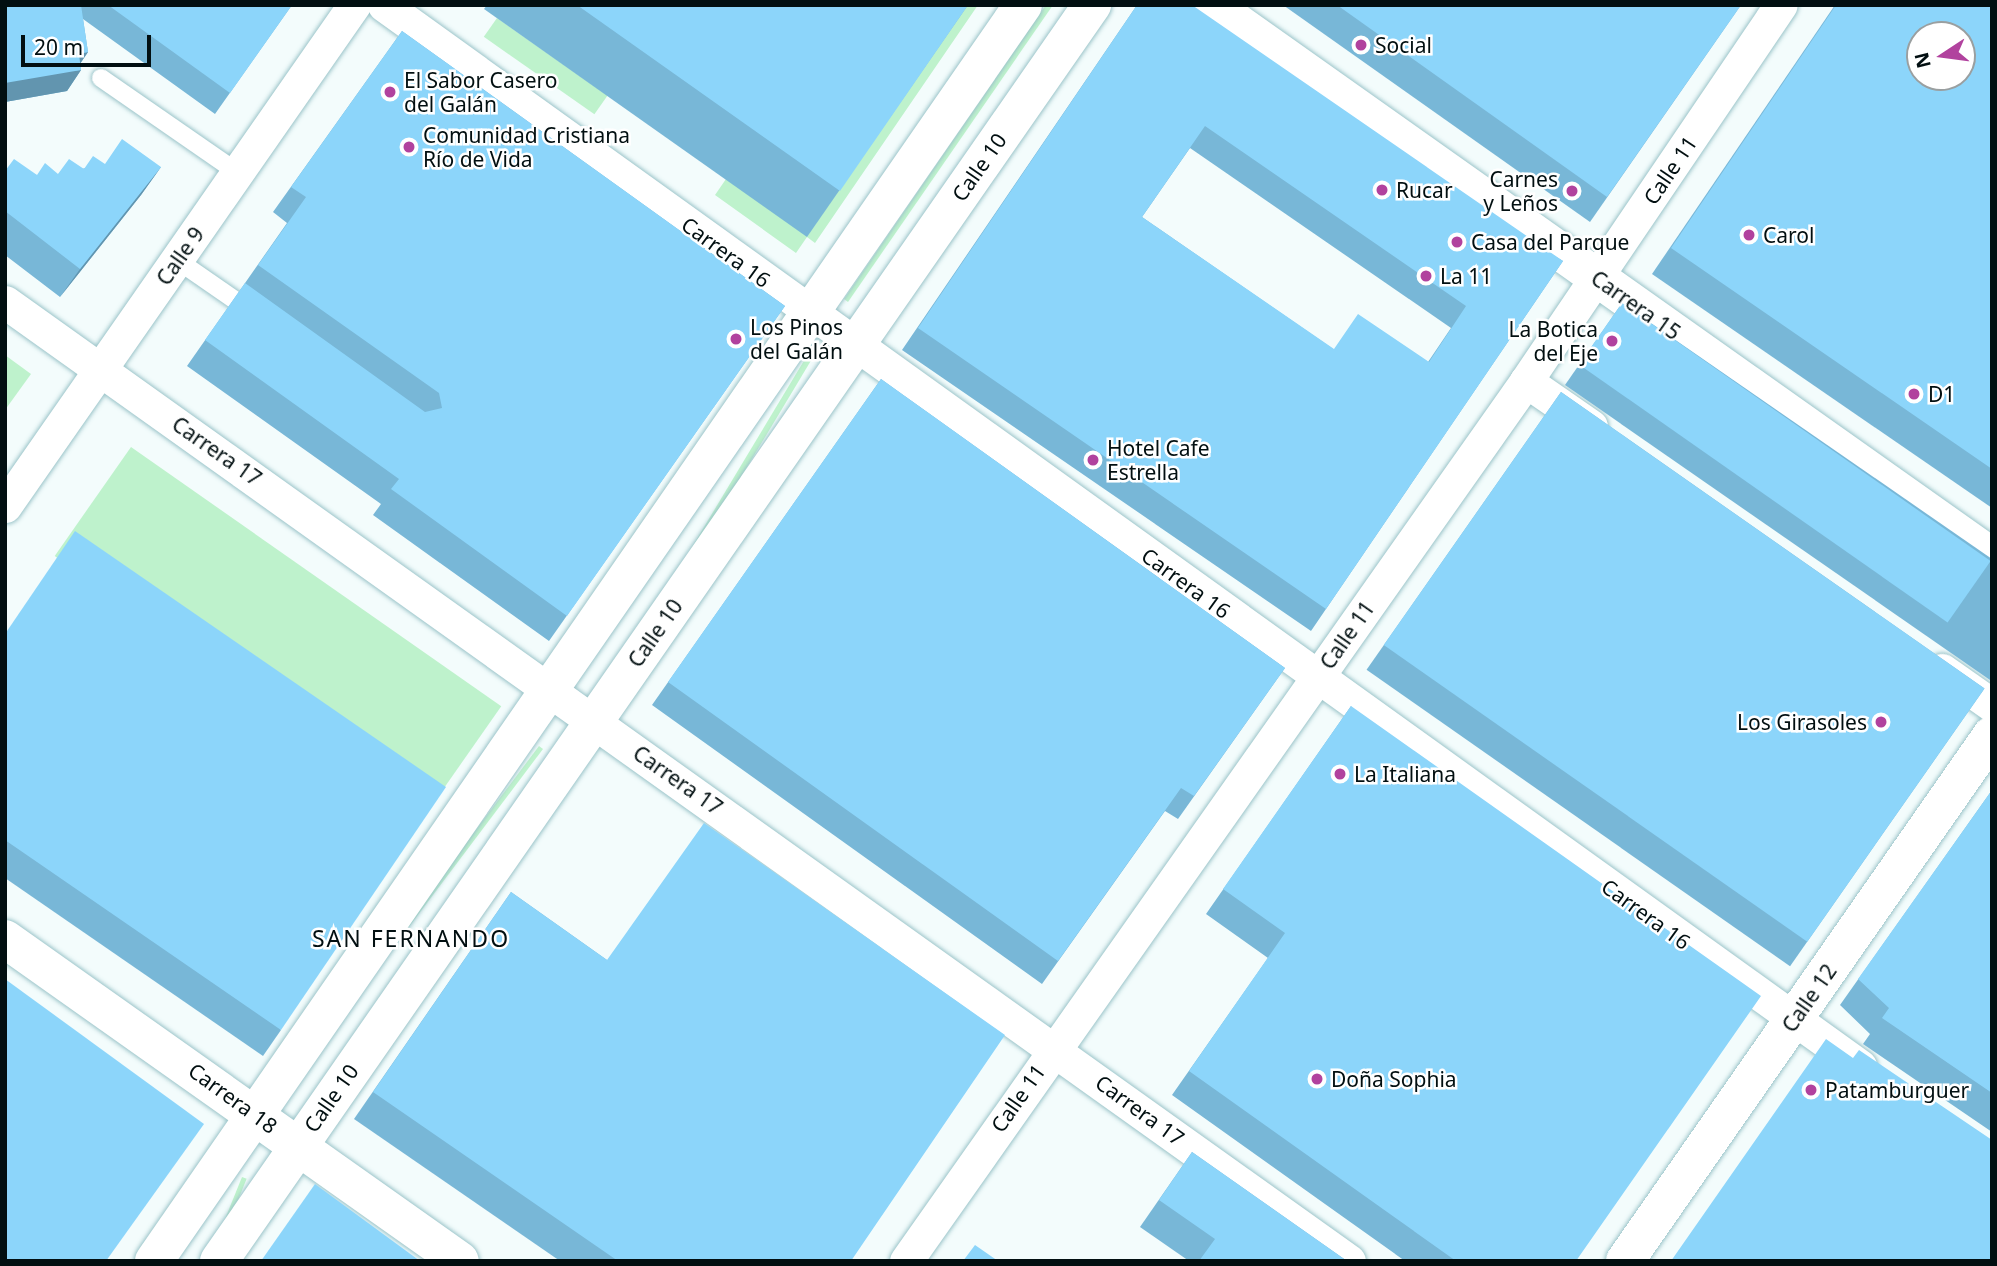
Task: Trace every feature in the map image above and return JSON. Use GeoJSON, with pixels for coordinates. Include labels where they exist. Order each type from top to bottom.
{"type":"FeatureCollection","features":[{"type":"Feature","properties":{"kind":"street","name":"Calle 9"},"geometry":{"type":"LineString","coordinates":[[5,506],[354,5]]}},
{"type":"Feature","properties":{"kind":"street","name":"Carrera 16"},"geometry":{"type":"LineString","coordinates":[[384,5],[1317,678],[1893,1088]]}},
{"type":"Feature","properties":{"kind":"street"},"geometry":{"type":"LineString","coordinates":[[154,1261],[1023,5]]}},
{"type":"Feature","properties":{"kind":"street","name":"Calle 10"},"geometry":{"type":"LineString","coordinates":[[219,1261],[1092,5]]}},
{"type":"Feature","properties":{"kind":"street","name":"Carrera 15"},"geometry":{"type":"LineString","coordinates":[[1212,5],[1992,557]]}},
{"type":"Feature","properties":{"kind":"street","name":"Calle 11"},"geometry":{"type":"LineString","coordinates":[[906,1261],[1053,1047],[1526,381],[1781,5]]}},
{"type":"Feature","properties":{"kind":"street","name":"Carrera 17"},"geometry":{"type":"LineString","coordinates":[[5,302],[551,688],[1349,1261]]}},
{"type":"Feature","properties":{"kind":"street"},"geometry":{"type":"LineString","coordinates":[[1526,381],[1618,444]]}},
{"type":"Feature","properties":{"kind":"street"},"geometry":{"type":"LineString","coordinates":[[1914,651],[1992,705]]}},
{"type":"Feature","properties":{"kind":"street","name":"Calle 12"},"geometry":{"type":"LineString","coordinates":[[1625,1261],[1992,735]]}},
{"type":"Feature","properties":{"kind":"street","name":"Carrera 18"},"geometry":{"type":"LineString","coordinates":[[5,939],[256,1113],[460,1261]]}},
{"type":"Feature","properties":{"kind":"lane"},"geometry":{"type":"LineString","coordinates":[[101,78],[238,173]]}},
{"type":"Feature","properties":{"kind":"lane"},"geometry":{"type":"LineString","coordinates":[[177,260],[272,327]]}},
{"type":"Feature","properties":{"kind":"green space"},"geometry":{"type":"Polygon","coordinates":[[[968,5],[978,5],[815,243],[807,237],[796,253],[715,195],[726,179],[968,5]]]}},
{"type":"Feature","properties":{"kind":"green space"},"geometry":{"type":"Polygon","coordinates":[[[1046,5],[1053,5],[848,302],[844,299],[1046,5]]]}},
{"type":"Feature","properties":{"kind":"green space"},"geometry":{"type":"Polygon","coordinates":[[[497,18],[608,95],[594,114],[484,37],[497,18]]]}},
{"type":"Feature","properties":{"kind":"green space"},"geometry":{"type":"Polygon","coordinates":[[[814,344],[819,347],[609,697],[604,694],[814,344]]]}},
{"type":"Feature","properties":{"kind":"green space"},"geometry":{"type":"Polygon","coordinates":[[[5,355],[31,374],[5,410],[5,355]]]}},
{"type":"Feature","properties":{"kind":"green space"},"geometry":{"type":"Polygon","coordinates":[[[131,447],[501,706],[425,815],[55,556],[131,447]]]}},
{"type":"Feature","properties":{"kind":"green space"},"geometry":{"type":"Polygon","coordinates":[[[539,746],[543,749],[298,1074],[294,1071],[539,746]]]}},
{"type":"Feature","properties":{"kind":"green space"},"geometry":{"type":"Polygon","coordinates":[[[242,1177],[247,1179],[213,1261],[208,1261],[242,1177]]]}},
{"type":"Feature","properties":{"kind":"building"},"geometry":{"type":"Polygon","coordinates":[[[5,5],[81,5],[88,52],[79,54],[81,70],[5,83],[5,5]]]}},
{"type":"Feature","properties":{"kind":"building"},"geometry":{"type":"Polygon","coordinates":[[[108,5],[292,5],[230,93],[108,5]]]}},
{"type":"Feature","properties":{"kind":"building"},"geometry":{"type":"Polygon","coordinates":[[[577,5],[968,5],[840,191],[577,5]]]}},
{"type":"Feature","properties":{"kind":"building"},"geometry":{"type":"Polygon","coordinates":[[[1137,5],[1192,5],[1563,261],[1326,609],[918,328],[1137,5]],[[1205,126],[1142,217],[1334,349],[1358,314],[1429,362],[1466,306],[1205,126]]]}},
{"type":"Feature","properties":{"kind":"building"},"geometry":{"type":"Polygon","coordinates":[[[1337,5],[1741,5],[1607,197],[1337,5]]]}},
{"type":"Feature","properties":{"kind":"building"},"geometry":{"type":"Polygon","coordinates":[[[1836,5],[1992,6],[1992,469],[1671,248],[1836,5]]]}},
{"type":"Feature","properties":{"kind":"building"},"geometry":{"type":"Polygon","coordinates":[[[402,31],[785,306],[567,616],[391,489],[399,479],[205,340],[245,283],[425,412],[442,408],[439,393],[258,265],[306,197],[291,187],[402,31]]]}},
{"type":"Feature","properties":{"kind":"building"},"geometry":{"type":"Polygon","coordinates":[[[122,139],[161,167],[80,269],[5,211],[5,171],[14,159],[37,175],[45,163],[58,174],[69,159],[84,169],[93,156],[105,164],[122,139]]]}},
{"type":"Feature","properties":{"kind":"building"},"geometry":{"type":"Polygon","coordinates":[[[1622,303],[1991,561],[1948,623],[1579,364],[1622,303]]]}},
{"type":"Feature","properties":{"kind":"building"},"geometry":{"type":"Polygon","coordinates":[[[881,379],[1285,668],[1194,796],[1181,788],[1058,961],[668,682],[881,379]]]}},
{"type":"Feature","properties":{"kind":"building"},"geometry":{"type":"Polygon","coordinates":[[[1561,392],[1985,689],[1807,942],[1384,645],[1561,392]]]}},
{"type":"Feature","properties":{"kind":"building"},"geometry":{"type":"Polygon","coordinates":[[[75,531],[446,787],[281,1030],[5,840],[5,634],[75,531]]]}},
{"type":"Feature","properties":{"kind":"building"},"geometry":{"type":"Polygon","coordinates":[[[1351,706],[1761,996],[1576,1261],[1456,1261],[1189,1071],[1285,933],[1223,889],[1351,706]]]}},
{"type":"Feature","properties":{"kind":"building"},"geometry":{"type":"Polygon","coordinates":[[[1992,790],[1992,1093],[1882,1018],[1889,1008],[1858,979],[1992,790]]]}},
{"type":"Feature","properties":{"kind":"building"},"geometry":{"type":"Polygon","coordinates":[[[704,823],[1005,1035],[851,1261],[618,1261],[373,1092],[511,892],[607,960],[704,823]]]}},
{"type":"Feature","properties":{"kind":"building"},"geometry":{"type":"Polygon","coordinates":[[[5,979],[204,1124],[106,1261],[5,1261],[5,979]]]}},
{"type":"Feature","properties":{"kind":"building"},"geometry":{"type":"Polygon","coordinates":[[[1826,1039],[1853,1058],[1859,1050],[1992,1140],[1992,1261],[1671,1261],[1826,1039]]]}},
{"type":"Feature","properties":{"kind":"building"},"geometry":{"type":"Polygon","coordinates":[[[1192,1152],[1347,1261],[1199,1261],[1215,1239],[1159,1200],[1192,1152]]]}},
{"type":"Feature","properties":{"kind":"building"},"geometry":{"type":"Polygon","coordinates":[[[315,1184],[420,1261],[261,1261],[315,1184]]]}},
{"type":"Feature","properties":{"kind":"building"},"geometry":{"type":"Polygon","coordinates":[[[975,1245],[998,1261],[963,1261],[975,1245]]]}},
{"type":"Feature","properties":{"kind":"place","name":"Social"},"geometry":{"type":"Point","coordinates":[1361,45]}},
{"type":"Feature","properties":{"kind":"place","name":"El Sabor Casero del Galán"},"geometry":{"type":"Point","coordinates":[390,92]}},
{"type":"Feature","properties":{"kind":"place","name":"Comunidad Cristiana Río de Vida"},"geometry":{"type":"Point","coordinates":[409,147]}},
{"type":"Feature","properties":{"kind":"place","name":"Rucar"},"geometry":{"type":"Point","coordinates":[1382,190]}},
{"type":"Feature","properties":{"kind":"place","name":"Carnes y Leños"},"geometry":{"type":"Point","coordinates":[1572,191]}},
{"type":"Feature","properties":{"kind":"place","name":"Carol"},"geometry":{"type":"Point","coordinates":[1749,235]}},
{"type":"Feature","properties":{"kind":"place","name":"Casa del Parque"},"geometry":{"type":"Point","coordinates":[1457,242]}},
{"type":"Feature","properties":{"kind":"place","name":"La 11"},"geometry":{"type":"Point","coordinates":[1426,276]}},
{"type":"Feature","properties":{"kind":"place","name":"Los Pinos del Galán"},"geometry":{"type":"Point","coordinates":[736,339]}},
{"type":"Feature","properties":{"kind":"place","name":"La Botica del Eje"},"geometry":{"type":"Point","coordinates":[1612,341]}},
{"type":"Feature","properties":{"kind":"place","name":"D1"},"geometry":{"type":"Point","coordinates":[1914,394]}},
{"type":"Feature","properties":{"kind":"place","name":"Hotel Cafe Estrella"},"geometry":{"type":"Point","coordinates":[1093,460]}},
{"type":"Feature","properties":{"kind":"place","name":"Los Girasoles"},"geometry":{"type":"Point","coordinates":[1881,722]}},
{"type":"Feature","properties":{"kind":"place","name":"La Italiana"},"geometry":{"type":"Point","coordinates":[1340,774]}},
{"type":"Feature","properties":{"kind":"place","name":"Doña Sophia"},"geometry":{"type":"Point","coordinates":[1317,1079]}},
{"type":"Feature","properties":{"kind":"place","name":"Patamburguer"},"geometry":{"type":"Point","coordinates":[1811,1090]}},
{"type":"Feature","properties":{"kind":"district","name":"SAN FERNANDO"},"geometry":{"type":"Point","coordinates":[411,938]}}]}
